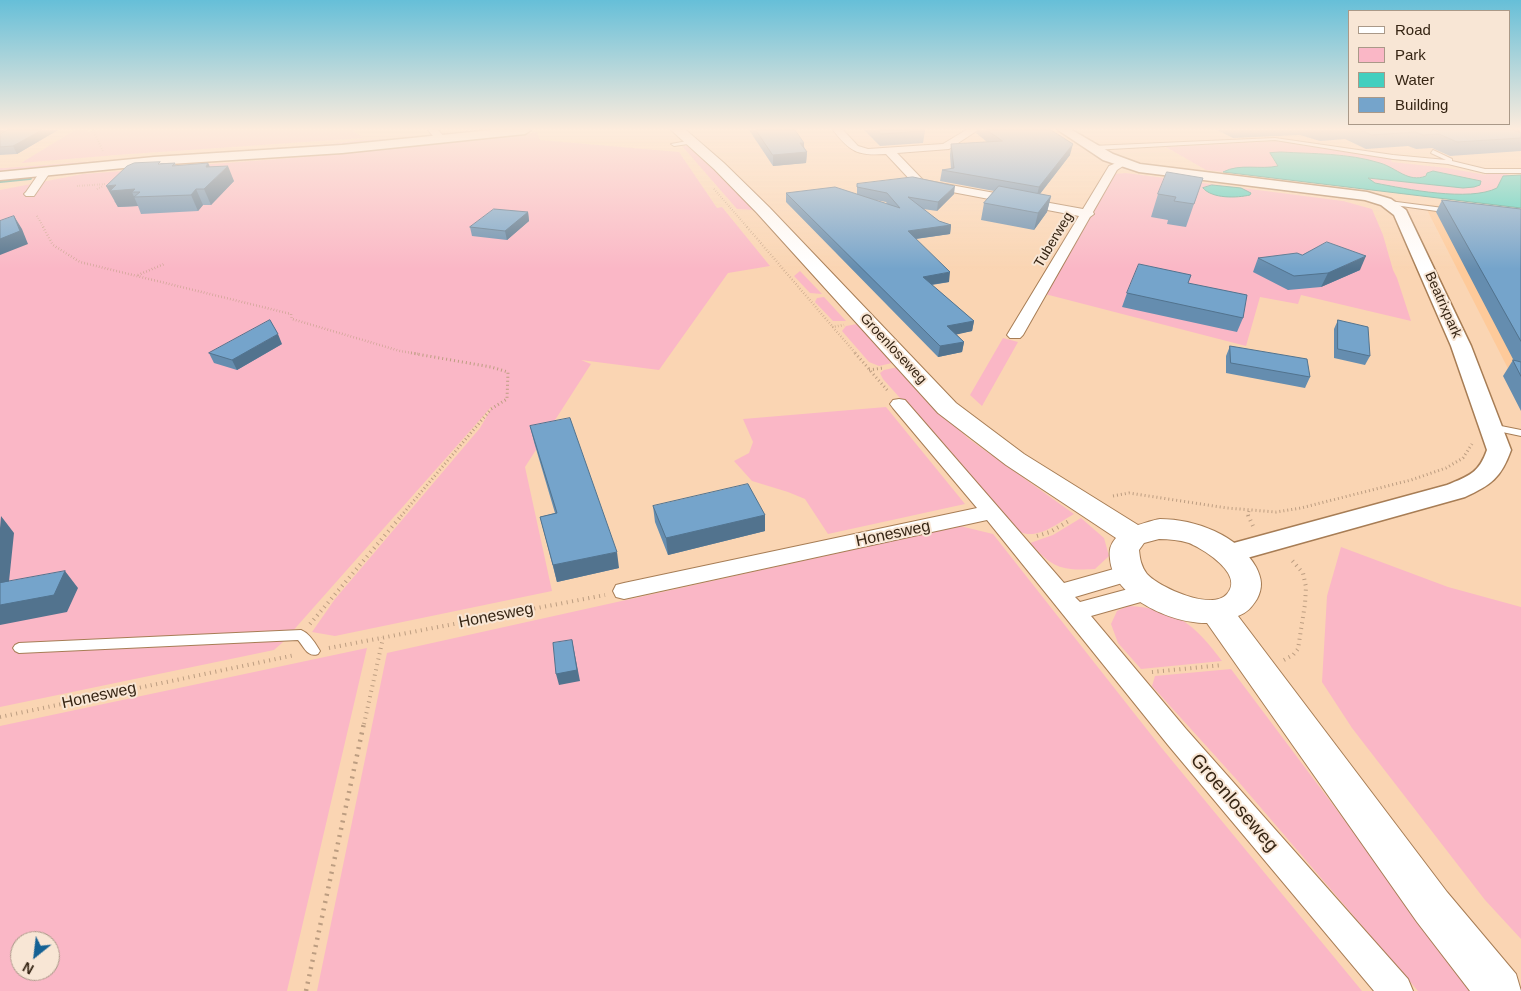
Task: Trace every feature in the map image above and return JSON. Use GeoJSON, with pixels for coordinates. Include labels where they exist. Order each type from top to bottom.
{"type":"FeatureCollection","features":[{"type":"Feature","properties":{"kind":"main road","name":"Groenloseweg"},"geometry":{"type":"LineString","coordinates":[[725,176],[763,210],[947,408],[977,434],[1028,470],[1134,536]]}},
{"type":"Feature","properties":{"kind":"main road"},"geometry":{"type":"LineString","coordinates":[[1158,529],[1188,532],[1217,545],[1230,554],[1245,574],[1247,585],[1245,594],[1239,602],[1229,608],[1216,611],[1180,608],[1162,601],[1138,582],[1122,556],[1128,541],[1134,536],[1158,529]]}},
{"type":"Feature","properties":{"kind":"main road"},"geometry":{"type":"LineString","coordinates":[[1216,611],[1432,907],[1499,991]]}},
{"type":"Feature","properties":{"kind":"street"},"geometry":{"type":"LineString","coordinates":[[30,194],[42,176]]}},
{"type":"Feature","properties":{"kind":"street"},"geometry":{"type":"LineString","coordinates":[[912,176],[918,183],[1088,214]]}},
{"type":"Feature","properties":{"kind":"street","name":"Tuberweg"},"geometry":{"type":"LineString","coordinates":[[1015,334],[1088,214],[1109,176]]}},
{"type":"Feature","properties":{"kind":"street"},"geometry":{"type":"LineString","coordinates":[[1208,176],[1340,192],[1367,196],[1389,203]]}},
{"type":"Feature","properties":{"kind":"street","name":"Beatrixpark"},"geometry":{"type":"LineString","coordinates":[[1230,554],[1456,491],[1486,478],[1494,464],[1499,450],[1461,346],[1402,214],[1389,203]]}},
{"type":"Feature","properties":{"kind":"street","name":"Groenloseweg"},"geometry":{"type":"LineString","coordinates":[[899,404],[992,512],[1177,737],[1396,991]]}},
{"type":"Feature","properties":{"kind":"street","name":"Honesweg"},"geometry":{"type":"LineString","coordinates":[[624,591],[992,512]]}},
{"type":"Feature","properties":{"kind":"street"},"geometry":{"type":"LineString","coordinates":[[1059,593],[1138,582]]}},
{"type":"Feature","properties":{"kind":"street"},"geometry":{"type":"LineString","coordinates":[[1075,612],[1138,582]]}},
{"type":"Feature","properties":{"kind":"lane"},"geometry":{"type":"LineString","coordinates":[[1389,203],[1455,211]]}},
{"type":"Feature","properties":{"kind":"lane"},"geometry":{"type":"LineString","coordinates":[[1491,427],[1521,433]]}},
{"type":"Feature","properties":{"kind":"lane"},"geometry":{"type":"LineString","coordinates":[[19,648],[301,635],[314,651]]}},
{"type":"Feature","properties":{"kind":"path"},"geometry":{"type":"LineString","coordinates":[[97,189],[106,184]]}},
{"type":"Feature","properties":{"kind":"path","name":"Groenloseweg"},"geometry":{"type":"LineString","coordinates":[[712,186],[880,382]]}},
{"type":"Feature","properties":{"kind":"path"},"geometry":{"type":"LineString","coordinates":[[37,216],[53,245],[80,262],[291,314],[292,320],[400,350],[508,372],[507,399],[491,409],[301,635]]}},
{"type":"Feature","properties":{"kind":"path"},"geometry":{"type":"LineString","coordinates":[[138,275],[164,264]]}},
{"type":"Feature","properties":{"kind":"path"},"geometry":{"type":"LineString","coordinates":[[1249,511],[1276,512],[1301,508],[1411,480],[1446,468],[1463,458],[1475,439]]}},
{"type":"Feature","properties":{"kind":"path","name":"Honesweg"},"geometry":{"type":"LineString","coordinates":[[0,717],[314,651],[624,591]]}},
{"type":"Feature","properties":{"kind":"path"},"geometry":{"type":"LineString","coordinates":[[306,991],[383,638]]}},
{"type":"Feature","properties":{"kind":"shaded area"},"geometry":{"type":"Polygon","coordinates":[[[1424,204],[1521,216],[1521,394],[1424,204]]]}},
{"type":"Feature","properties":{"kind":"green space"},"geometry":{"type":"Polygon","coordinates":[[[71,176],[695,176],[717,208],[722,207],[770,266],[728,273],[659,370],[581,360],[591,364],[525,467],[552,591],[335,636],[312,632],[335,599],[480,428],[493,405],[274,650],[0,707],[0,190],[71,176]]]}},
{"type":"Feature","properties":{"kind":"green space"},"geometry":{"type":"Polygon","coordinates":[[[708,176],[723,176],[755,210],[737,209],[708,176]]]}},
{"type":"Feature","properties":{"kind":"green space"},"geometry":{"type":"Polygon","coordinates":[[[1112,176],[1151,176],[1343,201],[1372,209],[1383,235],[1411,321],[1301,295],[1298,304],[1260,297],[1246,346],[1045,294],[1112,176]],[[1212,185],[1210,194],[1230,197],[1246,196],[1241,188],[1212,185]]]}},
{"type":"Feature","properties":{"kind":"green space"},"geometry":{"type":"Polygon","coordinates":[[[1403,176],[1425,176],[1418,178],[1403,176]]]}},
{"type":"Feature","properties":{"kind":"green space"},"geometry":{"type":"Polygon","coordinates":[[[1461,176],[1503,176],[1497,188],[1471,194],[1438,193],[1404,188],[1375,183],[1368,178],[1463,188],[1475,179],[1461,176]]]}},
{"type":"Feature","properties":{"kind":"green space"},"geometry":{"type":"Polygon","coordinates":[[[800,271],[822,294],[810,293],[794,276],[800,271]]]}},
{"type":"Feature","properties":{"kind":"green space"},"geometry":{"type":"Polygon","coordinates":[[[824,297],[846,321],[833,321],[815,302],[817,298],[824,297]]]}},
{"type":"Feature","properties":{"kind":"green space"},"geometry":{"type":"Polygon","coordinates":[[[857,324],[892,363],[879,366],[869,362],[842,331],[846,326],[857,324]]]}},
{"type":"Feature","properties":{"kind":"green space"},"geometry":{"type":"Polygon","coordinates":[[[1003,338],[1018,342],[982,406],[970,395],[1003,338]]]}},
{"type":"Feature","properties":{"kind":"green space"},"geometry":{"type":"Polygon","coordinates":[[[898,367],[935,408],[969,439],[1074,514],[1041,532],[1027,534],[1020,532],[883,379],[880,373],[884,370],[898,367]]]}},
{"type":"Feature","properties":{"kind":"green space"},"geometry":{"type":"Polygon","coordinates":[[[886,407],[965,504],[828,534],[805,499],[752,481],[734,461],[749,453],[753,442],[743,419],[886,407]]]}},
{"type":"Feature","properties":{"kind":"green space"},"geometry":{"type":"Polygon","coordinates":[[[1081,518],[1104,538],[1109,556],[1095,569],[1074,569],[1058,566],[1045,558],[1030,543],[1053,535],[1081,518]]]}},
{"type":"Feature","properties":{"kind":"green space"},"geometry":{"type":"Polygon","coordinates":[[[960,526],[993,534],[1160,746],[1362,991],[317,991],[387,653],[960,526]]]}},
{"type":"Feature","properties":{"kind":"green space"},"geometry":{"type":"Polygon","coordinates":[[[1341,547],[1448,587],[1521,607],[1521,939],[1485,900],[1352,728],[1322,682],[1327,596],[1341,547]]]}},
{"type":"Feature","properties":{"kind":"green space"},"geometry":{"type":"Polygon","coordinates":[[[1128,606],[1159,610],[1182,620],[1202,637],[1222,661],[1141,669],[1118,643],[1111,624],[1117,611],[1128,606]]]}},
{"type":"Feature","properties":{"kind":"green space"},"geometry":{"type":"Polygon","coordinates":[[[367,648],[287,991],[0,991],[0,726],[367,648]]]}},
{"type":"Feature","properties":{"kind":"green space"},"geometry":{"type":"Polygon","coordinates":[[[1231,669],[1474,991],[1418,991],[1237,780],[1152,686],[1155,676],[1231,669]]]}},
{"type":"Feature","properties":{"kind":"water"},"geometry":{"type":"Polygon","coordinates":[[[1258,176],[1409,176],[1420,178],[1425,176],[1458,176],[1481,181],[1480,185],[1463,188],[1368,178],[1375,183],[1403,188],[1437,193],[1470,194],[1497,188],[1503,176],[1521,176],[1521,208],[1258,176]]]}},
{"type":"Feature","properties":{"kind":"water"},"geometry":{"type":"Polygon","coordinates":[[[1212,185],[1241,188],[1251,193],[1245,196],[1218,196],[1207,192],[1203,188],[1212,185]]]}},
{"type":"Feature","properties":{"kind":"building"},"geometry":{"type":"Polygon","coordinates":[[[116,176],[217,176],[204,189],[196,189],[191,195],[134,197],[140,192],[132,192],[135,189],[110,191],[116,185],[106,186],[116,176]]]}},
{"type":"Feature","properties":{"kind":"building"},"geometry":{"type":"Polygon","coordinates":[[[978,176],[1048,176],[1039,187],[978,176]]]}},
{"type":"Feature","properties":{"kind":"building"},"geometry":{"type":"Polygon","coordinates":[[[1165,176],[1203,178],[1194,204],[1174,201],[1176,197],[1158,194],[1165,176]]]}},
{"type":"Feature","properties":{"kind":"building"},"geometry":{"type":"Polygon","coordinates":[[[913,177],[955,186],[938,202],[908,197],[939,221],[951,225],[908,231],[950,272],[923,277],[974,321],[947,326],[964,342],[940,346],[786,193],[835,187],[900,208],[887,193],[857,187],[857,184],[913,177]]]}},
{"type":"Feature","properties":{"kind":"building"},"geometry":{"type":"Polygon","coordinates":[[[999,186],[1051,196],[1038,213],[984,203],[999,186]]]}},
{"type":"Feature","properties":{"kind":"building"},"geometry":{"type":"Polygon","coordinates":[[[1442,200],[1521,209],[1521,341],[1442,200]]]}},
{"type":"Feature","properties":{"kind":"building"},"geometry":{"type":"Polygon","coordinates":[[[494,209],[528,212],[505,231],[470,227],[494,209]]]}},
{"type":"Feature","properties":{"kind":"building"},"geometry":{"type":"Polygon","coordinates":[[[14,216],[20,231],[0,239],[0,221],[14,216]]]}},
{"type":"Feature","properties":{"kind":"building"},"geometry":{"type":"Polygon","coordinates":[[[1327,242],[1366,256],[1328,273],[1294,276],[1258,258],[1297,253],[1302,255],[1327,242]]]}},
{"type":"Feature","properties":{"kind":"building"},"geometry":{"type":"Polygon","coordinates":[[[1139,264],[1191,275],[1188,283],[1247,295],[1243,318],[1127,293],[1139,264]]]}},
{"type":"Feature","properties":{"kind":"building"},"geometry":{"type":"Polygon","coordinates":[[[270,320],[278,334],[232,360],[209,353],[270,320]]]}},
{"type":"Feature","properties":{"kind":"building"},"geometry":{"type":"Polygon","coordinates":[[[1338,320],[1368,327],[1370,356],[1338,349],[1338,320]]]}},
{"type":"Feature","properties":{"kind":"building"},"geometry":{"type":"Polygon","coordinates":[[[1230,346],[1307,359],[1310,377],[1231,363],[1230,346]]]}},
{"type":"Feature","properties":{"kind":"building"},"geometry":{"type":"Polygon","coordinates":[[[1513,360],[1521,362],[1521,376],[1513,360]]]}},
{"type":"Feature","properties":{"kind":"building"},"geometry":{"type":"Polygon","coordinates":[[[570,418],[617,552],[553,565],[540,517],[557,513],[530,426],[570,418]]]}},
{"type":"Feature","properties":{"kind":"building"},"geometry":{"type":"Polygon","coordinates":[[[748,484],[765,515],[666,538],[653,506],[748,484]]]}},
{"type":"Feature","properties":{"kind":"building"},"geometry":{"type":"Polygon","coordinates":[[[65,571],[54,595],[0,605],[0,583],[65,571]]]}},
{"type":"Feature","properties":{"kind":"building"},"geometry":{"type":"Polygon","coordinates":[[[572,640],[577,670],[556,674],[553,643],[572,640]]]}},
{"type":"Feature","properties":{"kind":"waterway"},"geometry":{"type":"LineString","coordinates":[[0,181],[30,178]]}}]}
